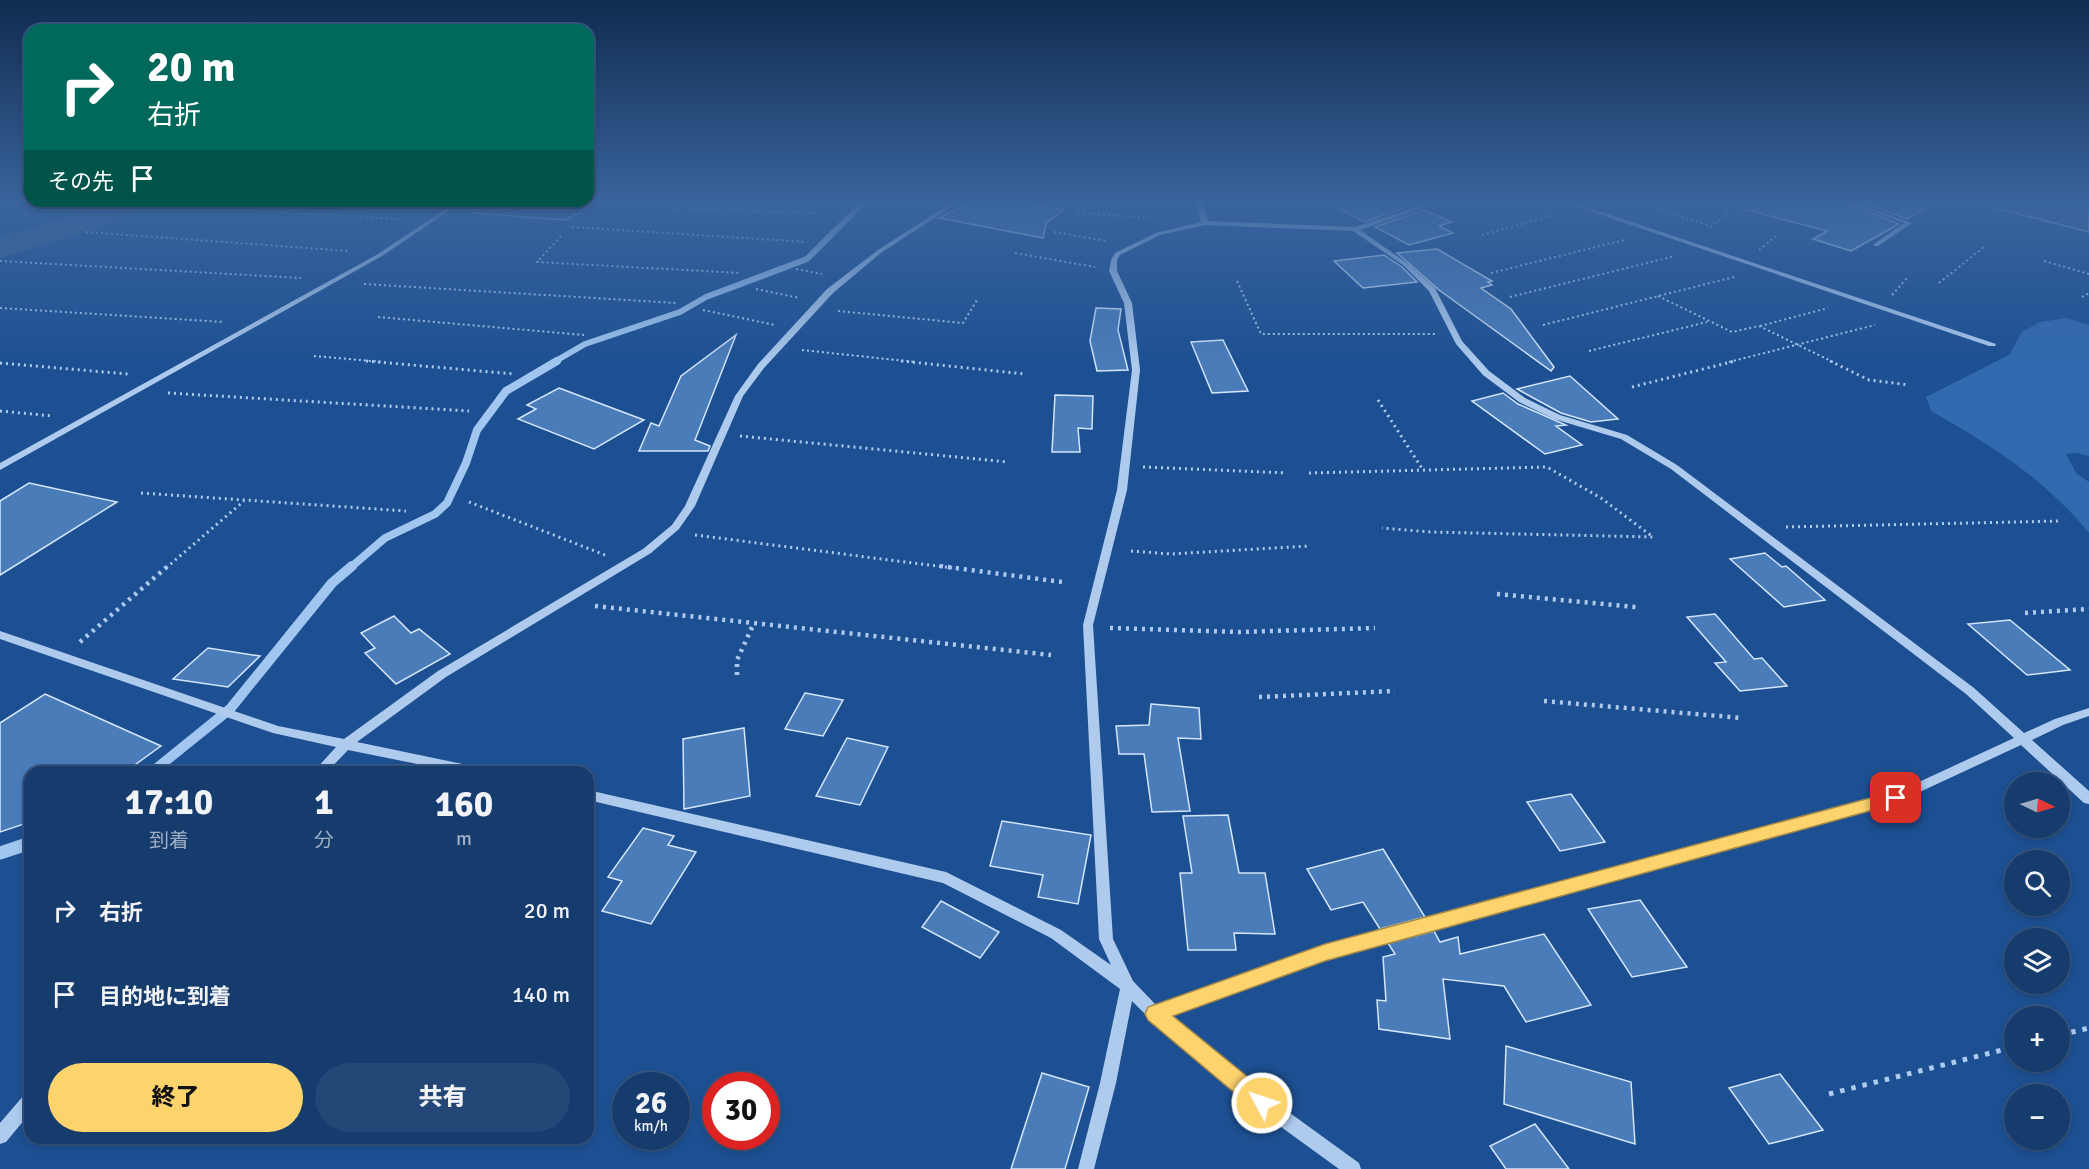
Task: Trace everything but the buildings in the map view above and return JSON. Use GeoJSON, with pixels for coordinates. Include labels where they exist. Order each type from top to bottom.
{"type":"FeatureCollection","features":[{"type":"Feature","properties":{"kind":"street"},"geometry":{"type":"LineString","coordinates":[[0,466],[379,256]]}},
{"type":"Feature","properties":{"kind":"street"},"geometry":{"type":"LineString","coordinates":[[326,766],[345,745],[442,674],[647,551],[676,527],[690,506],[739,396],[761,366],[830,291],[874,256]]}},
{"type":"Feature","properties":{"kind":"street"},"geometry":{"type":"LineString","coordinates":[[1086,1169],[1108,1083],[1128,986],[1106,939],[1088,625],[1122,490],[1136,370],[1128,303],[1113,271],[1116,256]]}},
{"type":"Feature","properties":{"kind":"street"},"geometry":{"type":"LineString","coordinates":[[1393,256],[1432,290],[1459,342],[1486,373],[1522,400],[1557,417],[1624,437],[1674,467],[1970,691],[2089,799]]}},
{"type":"Feature","properties":{"kind":"street"},"geometry":{"type":"LineString","coordinates":[[1727,256],[1992,344]]}},
{"type":"Feature","properties":{"kind":"street"},"geometry":{"type":"LineString","coordinates":[[0,634],[277,730],[448,766]]}},
{"type":"Feature","properties":{"kind":"street"},"geometry":{"type":"LineString","coordinates":[[1155,1014],[1325,952],[1896,798],[2059,722],[2089,712]]}},
{"type":"Feature","properties":{"kind":"street"},"geometry":{"type":"LineString","coordinates":[[594,796],[946,878],[1056,934],[1128,986],[1155,1014],[1262,1103],[1353,1169]]}},
{"type":"Feature","properties":{"kind":"street"},"geometry":{"type":"LineString","coordinates":[[0,1136],[24,1108]]}},
{"type":"Feature","properties":{"kind":"path"},"geometry":{"type":"LineString","coordinates":[[543,256],[537,262],[741,273]]}},
{"type":"Feature","properties":{"kind":"path"},"geometry":{"type":"LineString","coordinates":[[1030,256],[1102,268]]}},
{"type":"Feature","properties":{"kind":"path"},"geometry":{"type":"LineString","coordinates":[[1491,273],[1562,256]]}},
{"type":"Feature","properties":{"kind":"path"},"geometry":{"type":"LineString","coordinates":[[1510,297],[1678,256]]}},
{"type":"Feature","properties":{"kind":"path"},"geometry":{"type":"LineString","coordinates":[[1939,283],[1974,256]]}},
{"type":"Feature","properties":{"kind":"path"},"geometry":{"type":"LineString","coordinates":[[0,261],[310,279]]}},
{"type":"Feature","properties":{"kind":"path"},"geometry":{"type":"LineString","coordinates":[[2044,261],[2089,274]]}},
{"type":"Feature","properties":{"kind":"path"},"geometry":{"type":"LineString","coordinates":[[796,269],[825,274]]}},
{"type":"Feature","properties":{"kind":"path"},"geometry":{"type":"LineString","coordinates":[[1543,325],[1735,276]]}},
{"type":"Feature","properties":{"kind":"path"},"geometry":{"type":"LineString","coordinates":[[1238,281],[1261,334],[1441,334]]}},
{"type":"Feature","properties":{"kind":"path"},"geometry":{"type":"LineString","coordinates":[[357,284],[676,303]]}},
{"type":"Feature","properties":{"kind":"path"},"geometry":{"type":"LineString","coordinates":[[756,289],[810,300]]}},
{"type":"Feature","properties":{"kind":"path"},"geometry":{"type":"LineString","coordinates":[[2082,297],[2089,292]]}},
{"type":"Feature","properties":{"kind":"path"},"geometry":{"type":"LineString","coordinates":[[1658,296],[1732,332],[1832,307]]}},
{"type":"Feature","properties":{"kind":"path"},"geometry":{"type":"LineString","coordinates":[[835,310],[963,323],[977,300]]}},
{"type":"Feature","properties":{"kind":"path"},"geometry":{"type":"LineString","coordinates":[[0,308],[226,322]]}},
{"type":"Feature","properties":{"kind":"path"},"geometry":{"type":"LineString","coordinates":[[704,310],[782,327]]}},
{"type":"Feature","properties":{"kind":"path"},"geometry":{"type":"LineString","coordinates":[[378,317],[584,334]]}},
{"type":"Feature","properties":{"kind":"path"},"geometry":{"type":"LineString","coordinates":[[1589,351],[1709,321]]}},
{"type":"Feature","properties":{"kind":"path"},"geometry":{"type":"LineString","coordinates":[[1632,387],[1879,324]]}},
{"type":"Feature","properties":{"kind":"path"},"geometry":{"type":"LineString","coordinates":[[1759,326],[1869,380],[1909,385]]}},
{"type":"Feature","properties":{"kind":"path"},"geometry":{"type":"LineString","coordinates":[[791,348],[1025,374]]}},
{"type":"Feature","properties":{"kind":"path"},"geometry":{"type":"LineString","coordinates":[[314,356],[514,374]]}},
{"type":"Feature","properties":{"kind":"path"},"geometry":{"type":"LineString","coordinates":[[0,363],[131,374]]}},
{"type":"Feature","properties":{"kind":"path"},"geometry":{"type":"LineString","coordinates":[[158,393],[470,411]]}},
{"type":"Feature","properties":{"kind":"path"},"geometry":{"type":"LineString","coordinates":[[1378,400],[1423,470]]}},
{"type":"Feature","properties":{"kind":"path"},"geometry":{"type":"LineString","coordinates":[[0,411],[55,416]]}},
{"type":"Feature","properties":{"kind":"path"},"geometry":{"type":"LineString","coordinates":[[732,436],[1008,462]]}},
{"type":"Feature","properties":{"kind":"path"},"geometry":{"type":"LineString","coordinates":[[1142,467],[1286,474]]}},
{"type":"Feature","properties":{"kind":"path"},"geometry":{"type":"LineString","coordinates":[[1309,473],[1547,467],[1601,498],[1653,537],[1430,532],[1382,528]]}},
{"type":"Feature","properties":{"kind":"path"},"geometry":{"type":"LineString","coordinates":[[141,493],[406,512]]}},
{"type":"Feature","properties":{"kind":"path"},"geometry":{"type":"LineString","coordinates":[[80,642],[245,500]]}},
{"type":"Feature","properties":{"kind":"path"},"geometry":{"type":"LineString","coordinates":[[469,502],[614,558]]}},
{"type":"Feature","properties":{"kind":"path"},"geometry":{"type":"LineString","coordinates":[[1782,527],[2061,521]]}},
{"type":"Feature","properties":{"kind":"path"},"geometry":{"type":"LineString","coordinates":[[695,535],[1062,582]]}},
{"type":"Feature","properties":{"kind":"path"},"geometry":{"type":"LineString","coordinates":[[1131,551],[1171,554],[1309,546]]}},
{"type":"Feature","properties":{"kind":"path"},"geometry":{"type":"LineString","coordinates":[[1497,594],[1636,607]]}},
{"type":"Feature","properties":{"kind":"path"},"geometry":{"type":"LineString","coordinates":[[591,605],[1051,655]]}},
{"type":"Feature","properties":{"kind":"path"},"geometry":{"type":"LineString","coordinates":[[2025,613],[2089,609]]}},
{"type":"Feature","properties":{"kind":"path"},"geometry":{"type":"LineString","coordinates":[[737,675],[737,660],[754,623]]}},
{"type":"Feature","properties":{"kind":"path"},"geometry":{"type":"LineString","coordinates":[[1110,628],[1239,632],[1375,628]]}},
{"type":"Feature","properties":{"kind":"path"},"geometry":{"type":"LineString","coordinates":[[1259,697],[1395,691]]}},
{"type":"Feature","properties":{"kind":"path"},"geometry":{"type":"LineString","coordinates":[[1544,701],[1742,718]]}},
{"type":"Feature","properties":{"kind":"path"},"geometry":{"type":"LineString","coordinates":[[2070,1033],[2089,1028]]}},
{"type":"Feature","properties":{"kind":"path"},"geometry":{"type":"LineString","coordinates":[[1829,1094],[2004,1050]]}},
{"type":"Feature","properties":{"kind":"shaded area"},"geometry":{"type":"Polygon","coordinates":[[[2067,318],[2089,325],[2089,456],[2077,453],[2066,454],[2076,473],[2089,482],[2089,533],[2073,514],[2036,480],[1996,450],[1931,411],[1926,397],[2009,355],[2022,332],[2040,322],[2067,318]]]}},
{"type":"Feature","properties":{"kind":"waterway"},"geometry":{"type":"LineString","coordinates":[[554,362],[585,344],[680,312],[706,297],[807,259],[810,256]]}},
{"type":"Feature","properties":{"kind":"waterway"},"geometry":{"type":"LineString","coordinates":[[350,568],[385,538],[435,514],[447,503],[466,463],[477,430],[506,391],[557,361]]}},
{"type":"Feature","properties":{"kind":"waterway"},"geometry":{"type":"LineString","coordinates":[[159,766],[230,709],[332,583],[352,566]]}},
{"type":"Feature","properties":{"kind":"waterway"},"geometry":{"type":"LineString","coordinates":[[0,853],[24,845]]}},
{"type":"Feature","properties":{"kind":"route"},"geometry":{"type":"LineString","coordinates":[[1262,1103],[1155,1014],[1325,952],[1896,798]]}}]}
